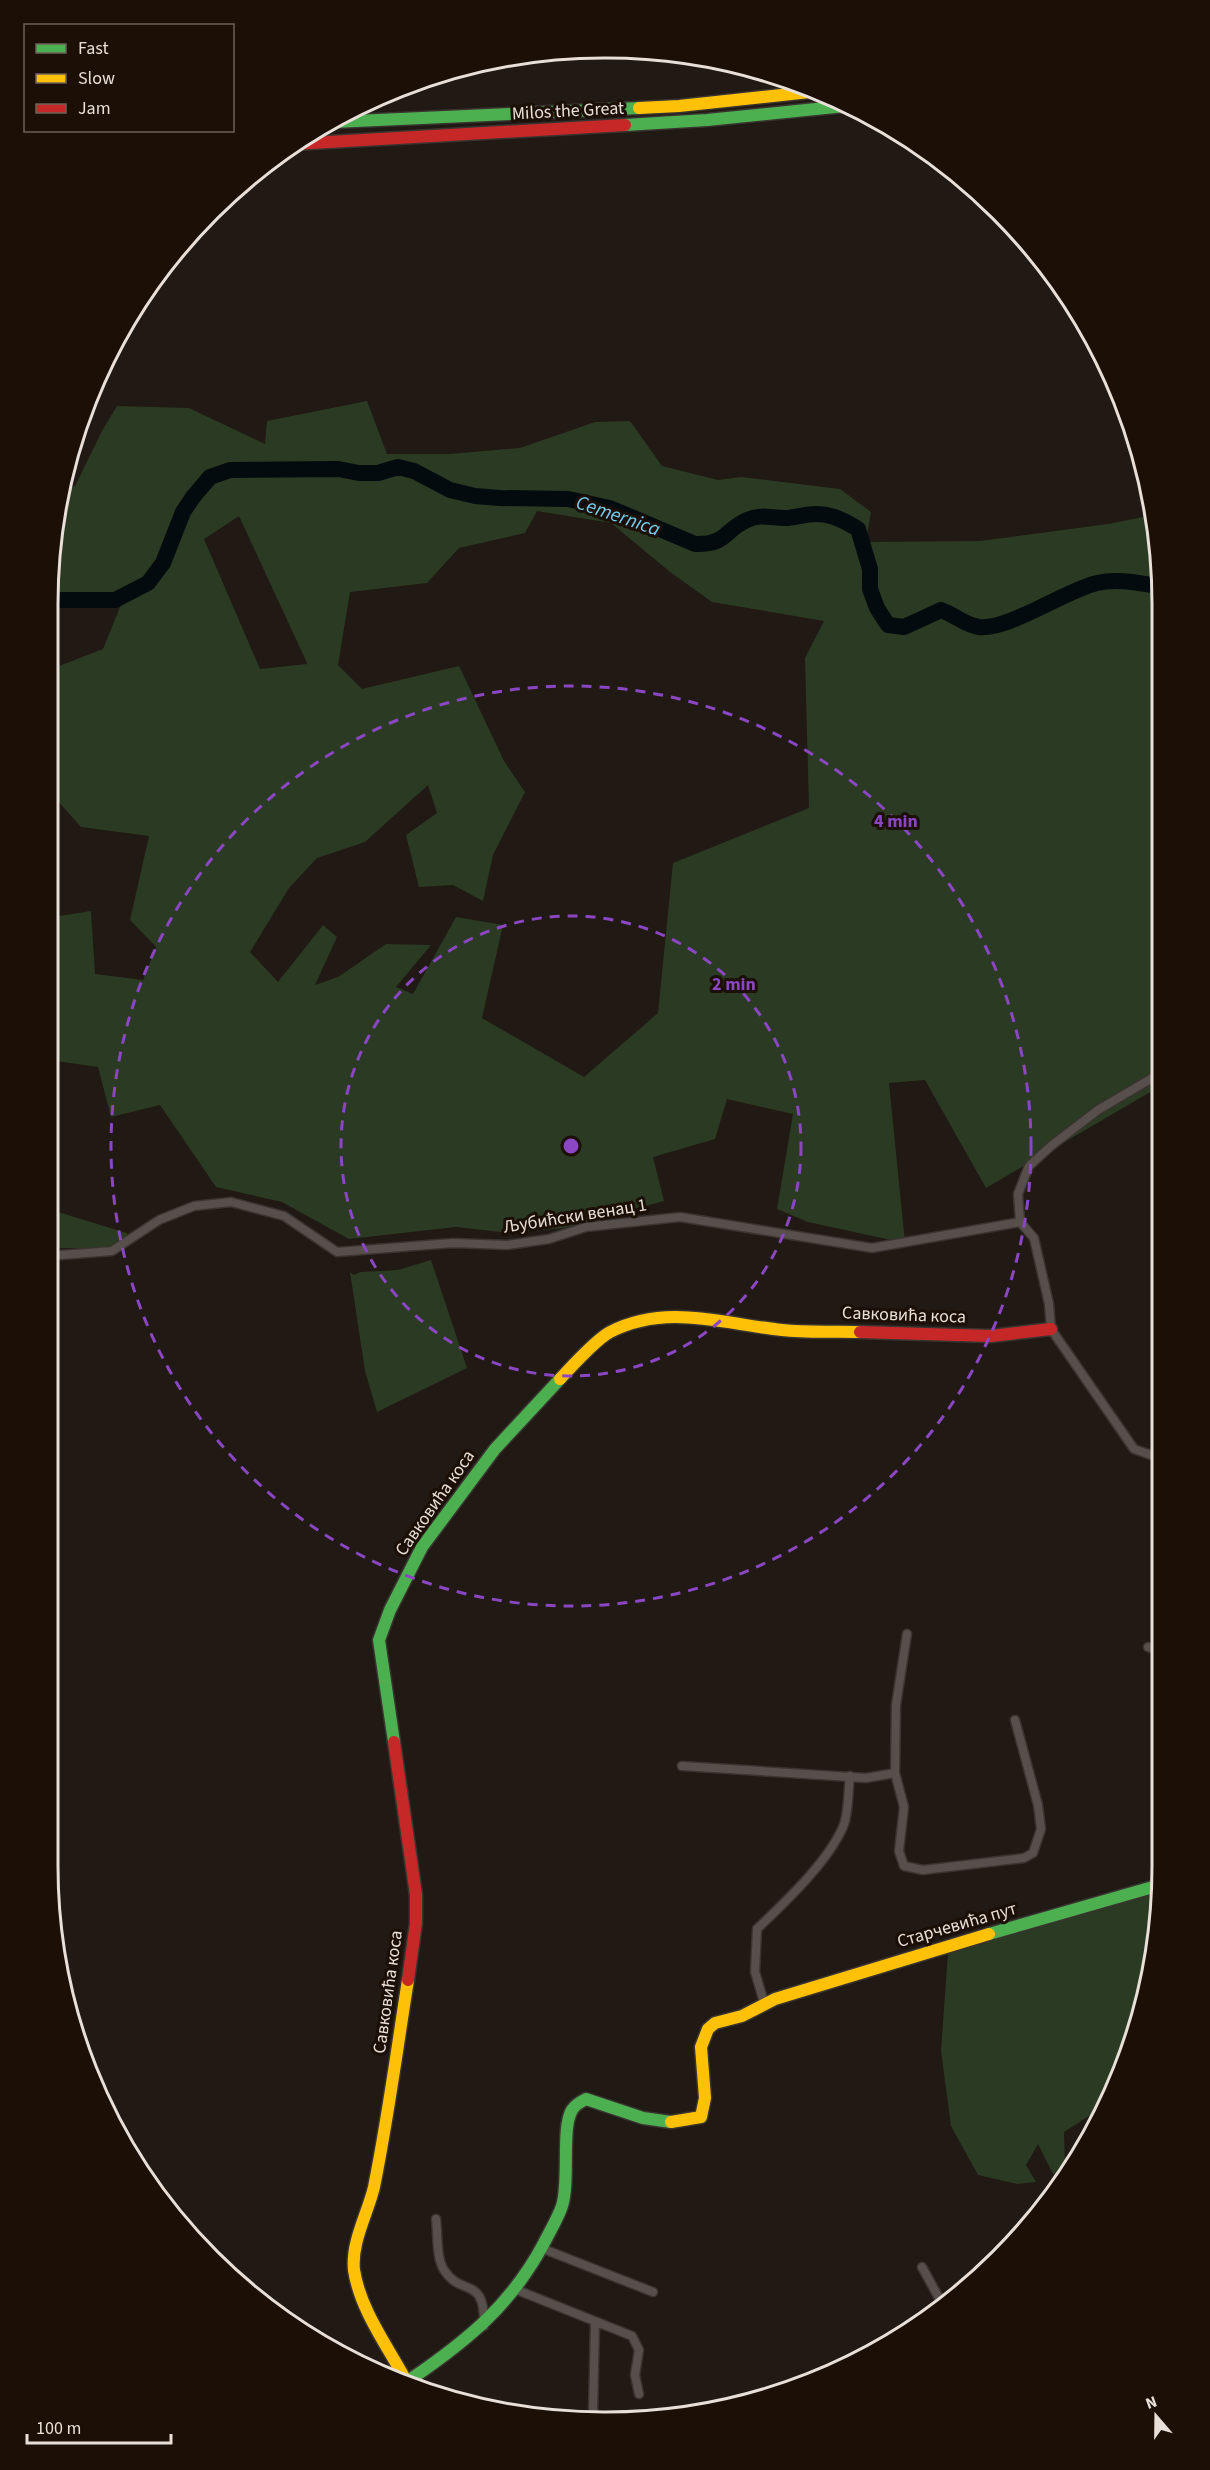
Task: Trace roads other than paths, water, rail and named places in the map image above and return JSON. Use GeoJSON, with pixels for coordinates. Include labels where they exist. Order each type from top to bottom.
{"type":"FeatureCollection","features":[{"type":"Feature","properties":{"kind":"main road","name":"Milos the Great"},"geometry":{"type":"LineString","coordinates":[[352,121],[679,106],[796,93]]}},
{"type":"Feature","properties":{"kind":"main road","name":"Milos the Great"},"geometry":{"type":"LineString","coordinates":[[314,143],[707,120],[830,107]]}},
{"type":"Feature","properties":{"kind":"main road","name":"Савковића коса"},"geometry":{"type":"LineString","coordinates":[[401,2372],[360,2297],[354,2268],[357,2243],[373,2190],[387,2120],[416,1923],[416,1895],[379,1640],[390,1610],[422,1547],[495,1449],[540,1400],[608,1333],[627,1324],[661,1316],[694,1316],[783,1330],[991,1336],[1051,1329]]}},
{"type":"Feature","properties":{"kind":"main road","name":"Старчевића пут"},"geometry":{"type":"LineString","coordinates":[[414,2377],[484,2326],[517,2290],[562,2204],[569,2113],[575,2104],[586,2099],[637,2117],[675,2124],[701,2117],[705,2100],[702,2079],[702,2046],[706,2031],[715,2023],[744,2015],[764,2002],[1151,1888]]}},
{"type":"Feature","properties":{"kind":"street"},"geometry":{"type":"LineString","coordinates":[[1152,1078],[1098,1110],[1051,1146],[1029,1166],[1018,1194],[1020,1222],[1034,1238],[1050,1304],[1051,1329],[1134,1449],[1152,1455]]}},
{"type":"Feature","properties":{"kind":"street","name":"Љубићски венац 1"},"geometry":{"type":"LineString","coordinates":[[58,1255],[112,1251],[159,1220],[194,1206],[231,1202],[284,1216],[337,1252],[453,1243],[507,1245],[549,1239],[586,1227],[681,1216],[872,1248],[1020,1222]]}},
{"type":"Feature","properties":{"kind":"street"},"geometry":{"type":"LineString","coordinates":[[907,1634],[896,1705],[895,1773],[904,1807],[899,1851],[904,1866],[923,1870],[1024,1858],[1033,1853],[1041,1829],[1038,1805],[1015,1720]]}},
{"type":"Feature","properties":{"kind":"street"},"geometry":{"type":"LineString","coordinates":[[1148,1647],[1152,1648]]}},
{"type":"Feature","properties":{"kind":"street"},"geometry":{"type":"LineString","coordinates":[[682,1766],[866,1778],[895,1773]]}},
{"type":"Feature","properties":{"kind":"street"},"geometry":{"type":"LineString","coordinates":[[764,2002],[756,1972],[757,1929],[820,1863],[844,1825],[850,1776]]}},
{"type":"Feature","properties":{"kind":"street"},"geometry":{"type":"LineString","coordinates":[[436,2219],[441,2265],[445,2273],[477,2293],[482,2299],[485,2305],[484,2326]]}},
{"type":"Feature","properties":{"kind":"street"},"geometry":{"type":"LineString","coordinates":[[541,2248],[653,2292]]}},
{"type":"Feature","properties":{"kind":"street"},"geometry":{"type":"LineString","coordinates":[[922,2267],[939,2298]]}},
{"type":"Feature","properties":{"kind":"street"},"geometry":{"type":"LineString","coordinates":[[517,2290],[632,2336],[639,2350],[635,2375],[639,2394]]}},
{"type":"Feature","properties":{"kind":"street"},"geometry":{"type":"LineString","coordinates":[[593,2411],[595,2322]]}},
{"type":"Feature","properties":{"kind":"waterway","name":"Cemernica"},"geometry":{"type":"LineString","coordinates":[[58,600],[115,600],[148,583],[163,563],[183,512],[210,477],[230,470],[338,469],[359,473],[378,473],[398,467],[414,471],[450,490],[475,496],[568,499],[610,508],[695,544],[713,542],[739,524],[758,517],[788,518],[809,514],[833,517],[858,529],[870,569],[870,589],[877,608],[888,625],[904,627],[941,610],[974,626],[991,626],[1021,617],[1097,583],[1120,581],[1151,585]]}}]}
